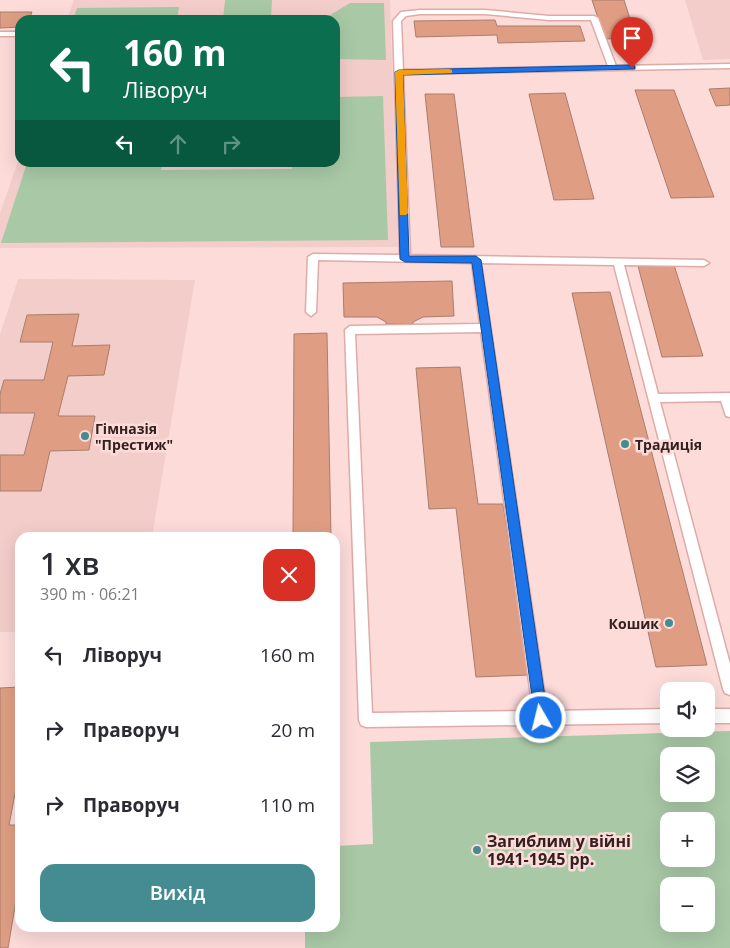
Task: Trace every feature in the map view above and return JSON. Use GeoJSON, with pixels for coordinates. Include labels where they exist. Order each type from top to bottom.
{"type":"FeatureCollection","features":[{"type":"Feature","properties":{"kind":"lane"},"geometry":{"type":"LineString","coordinates":[[405,259],[397,21],[404,14],[420,12],[485,12],[549,18],[594,18],[613,68]]}},
{"type":"Feature","properties":{"kind":"lane"},"geometry":{"type":"LineString","coordinates":[[0,34],[15,34]]}},
{"type":"Feature","properties":{"kind":"lane"},"geometry":{"type":"LineString","coordinates":[[399,72],[730,66]]}},
{"type":"Feature","properties":{"kind":"lane"},"geometry":{"type":"LineString","coordinates":[[311,312],[312,257],[704,263]]}},
{"type":"Feature","properties":{"kind":"lane"},"geometry":{"type":"LineString","coordinates":[[476,260],[541,718]]}},
{"type":"Feature","properties":{"kind":"lane"},"geometry":{"type":"LineString","coordinates":[[618,262],[730,689]]}},
{"type":"Feature","properties":{"kind":"lane"},"geometry":{"type":"LineString","coordinates":[[486,328],[350,330],[366,720],[660,716]]}},
{"type":"Feature","properties":{"kind":"lane"},"geometry":{"type":"LineString","coordinates":[[654,398],[727,397],[730,413]]}},
{"type":"Feature","properties":{"kind":"lane"},"geometry":{"type":"LineString","coordinates":[[715,716],[730,716]]}},
{"type":"Feature","properties":{"kind":"shaded area"},"geometry":{"type":"Polygon","coordinates":[[[74,0],[390,0],[398,247],[0,248],[0,213],[16,167],[340,167],[340,15],[69,15],[74,0]]]}},
{"type":"Feature","properties":{"kind":"shaded area"},"geometry":{"type":"Polygon","coordinates":[[[685,0],[730,0],[730,59],[703,60],[685,0]]]}},
{"type":"Feature","properties":{"kind":"shaded area","name":"Гімназія \"Престиж\""},"geometry":{"type":"Polygon","coordinates":[[[18,279],[195,280],[153,532],[15,532],[15,632],[0,632],[0,335],[18,279]]]}},
{"type":"Feature","properties":{"kind":"green space"},"geometry":{"type":"Polygon","coordinates":[[[225,0],[272,0],[271,15],[224,15],[225,0]]]}},
{"type":"Feature","properties":{"kind":"green space"},"geometry":{"type":"Polygon","coordinates":[[[350,3],[384,3],[386,60],[340,59],[340,15],[330,15],[350,3]]]}},
{"type":"Feature","properties":{"kind":"green space"},"geometry":{"type":"Polygon","coordinates":[[[179,7],[178,15],[75,15],[77,8],[179,7]]]}},
{"type":"Feature","properties":{"kind":"green space"},"geometry":{"type":"Polygon","coordinates":[[[383,96],[388,240],[1,243],[26,167],[161,167],[161,170],[340,167],[340,97],[383,96]]]}},
{"type":"Feature","properties":{"kind":"green space"},"geometry":{"type":"Polygon","coordinates":[[[715,731],[730,731],[730,948],[305,948],[305,932],[340,932],[340,846],[373,844],[370,742],[660,733],[660,737],[715,737],[715,731]]]}},
{"type":"Feature","properties":{"kind":"building"},"geometry":{"type":"Polygon","coordinates":[[[592,0],[624,0],[636,38],[605,39],[592,0]]]}},
{"type":"Feature","properties":{"kind":"building"},"geometry":{"type":"Polygon","coordinates":[[[0,12],[32,12],[31,15],[15,15],[15,27],[0,28],[0,12]]]}},
{"type":"Feature","properties":{"kind":"building"},"geometry":{"type":"Polygon","coordinates":[[[495,20],[497,26],[580,26],[585,41],[498,43],[497,35],[416,37],[414,21],[495,20]]]}},
{"type":"Feature","properties":{"kind":"building"},"geometry":{"type":"Polygon","coordinates":[[[730,88],[730,105],[716,106],[709,89],[730,88]]]}},
{"type":"Feature","properties":{"kind":"building"},"geometry":{"type":"Polygon","coordinates":[[[635,90],[674,90],[714,197],[671,198],[635,90]]]}},
{"type":"Feature","properties":{"kind":"building"},"geometry":{"type":"Polygon","coordinates":[[[565,93],[594,199],[554,200],[529,94],[565,93]]]}},
{"type":"Feature","properties":{"kind":"building"},"geometry":{"type":"Polygon","coordinates":[[[425,94],[454,94],[474,247],[441,247],[425,94]]]}},
{"type":"Feature","properties":{"kind":"building"},"geometry":{"type":"Polygon","coordinates":[[[674,265],[703,356],[662,357],[638,266],[674,265]]]}},
{"type":"Feature","properties":{"kind":"building"},"geometry":{"type":"Polygon","coordinates":[[[452,281],[454,316],[423,317],[413,322],[413,324],[386,324],[386,322],[377,317],[344,317],[343,283],[452,281]]]}},
{"type":"Feature","properties":{"kind":"building"},"geometry":{"type":"Polygon","coordinates":[[[610,292],[707,665],[656,667],[572,293],[610,292]]]}},
{"type":"Feature","properties":{"kind":"building"},"geometry":{"type":"Polygon","coordinates":[[[79,314],[72,346],[110,345],[104,375],[68,376],[58,416],[95,416],[89,450],[50,451],[41,491],[0,491],[0,455],[24,455],[35,413],[0,413],[0,394],[4,380],[44,380],[53,342],[20,342],[27,315],[79,314]]]}},
{"type":"Feature","properties":{"kind":"building"},"geometry":{"type":"Polygon","coordinates":[[[327,333],[331,532],[293,532],[294,334],[327,333]]]}},
{"type":"Feature","properties":{"kind":"building"},"geometry":{"type":"Polygon","coordinates":[[[460,367],[478,504],[503,504],[529,675],[476,677],[456,508],[429,509],[416,368],[460,367]]]}},
{"type":"Feature","properties":{"kind":"building"},"geometry":{"type":"Polygon","coordinates":[[[15,687],[15,794],[9,825],[15,825],[15,907],[8,948],[0,948],[0,688],[15,687]]]}},
{"type":"Feature","properties":{"kind":"slow traffic"},"geometry":{"type":"LineString","coordinates":[[403,213],[399,72],[449,71]]}},
{"type":"Feature","properties":{"kind":"place","name":"Гімназія \"Престиж\""},"geometry":{"type":"Point","coordinates":[85,436]}},
{"type":"Feature","properties":{"kind":"place","name":"Традиція"},"geometry":{"type":"Point","coordinates":[625,444]}},
{"type":"Feature","properties":{"kind":"place","name":"Кошик"},"geometry":{"type":"Point","coordinates":[669,623]}},
{"type":"Feature","properties":{"kind":"place","name":"Загиблим у війні 1941-1945 рр."},"geometry":{"type":"Point","coordinates":[477,850]}},
{"type":"Feature","properties":{"kind":"route"},"geometry":{"type":"LineString","coordinates":[[541,718],[476,260],[405,259],[399,72],[632,68]]}}]}
